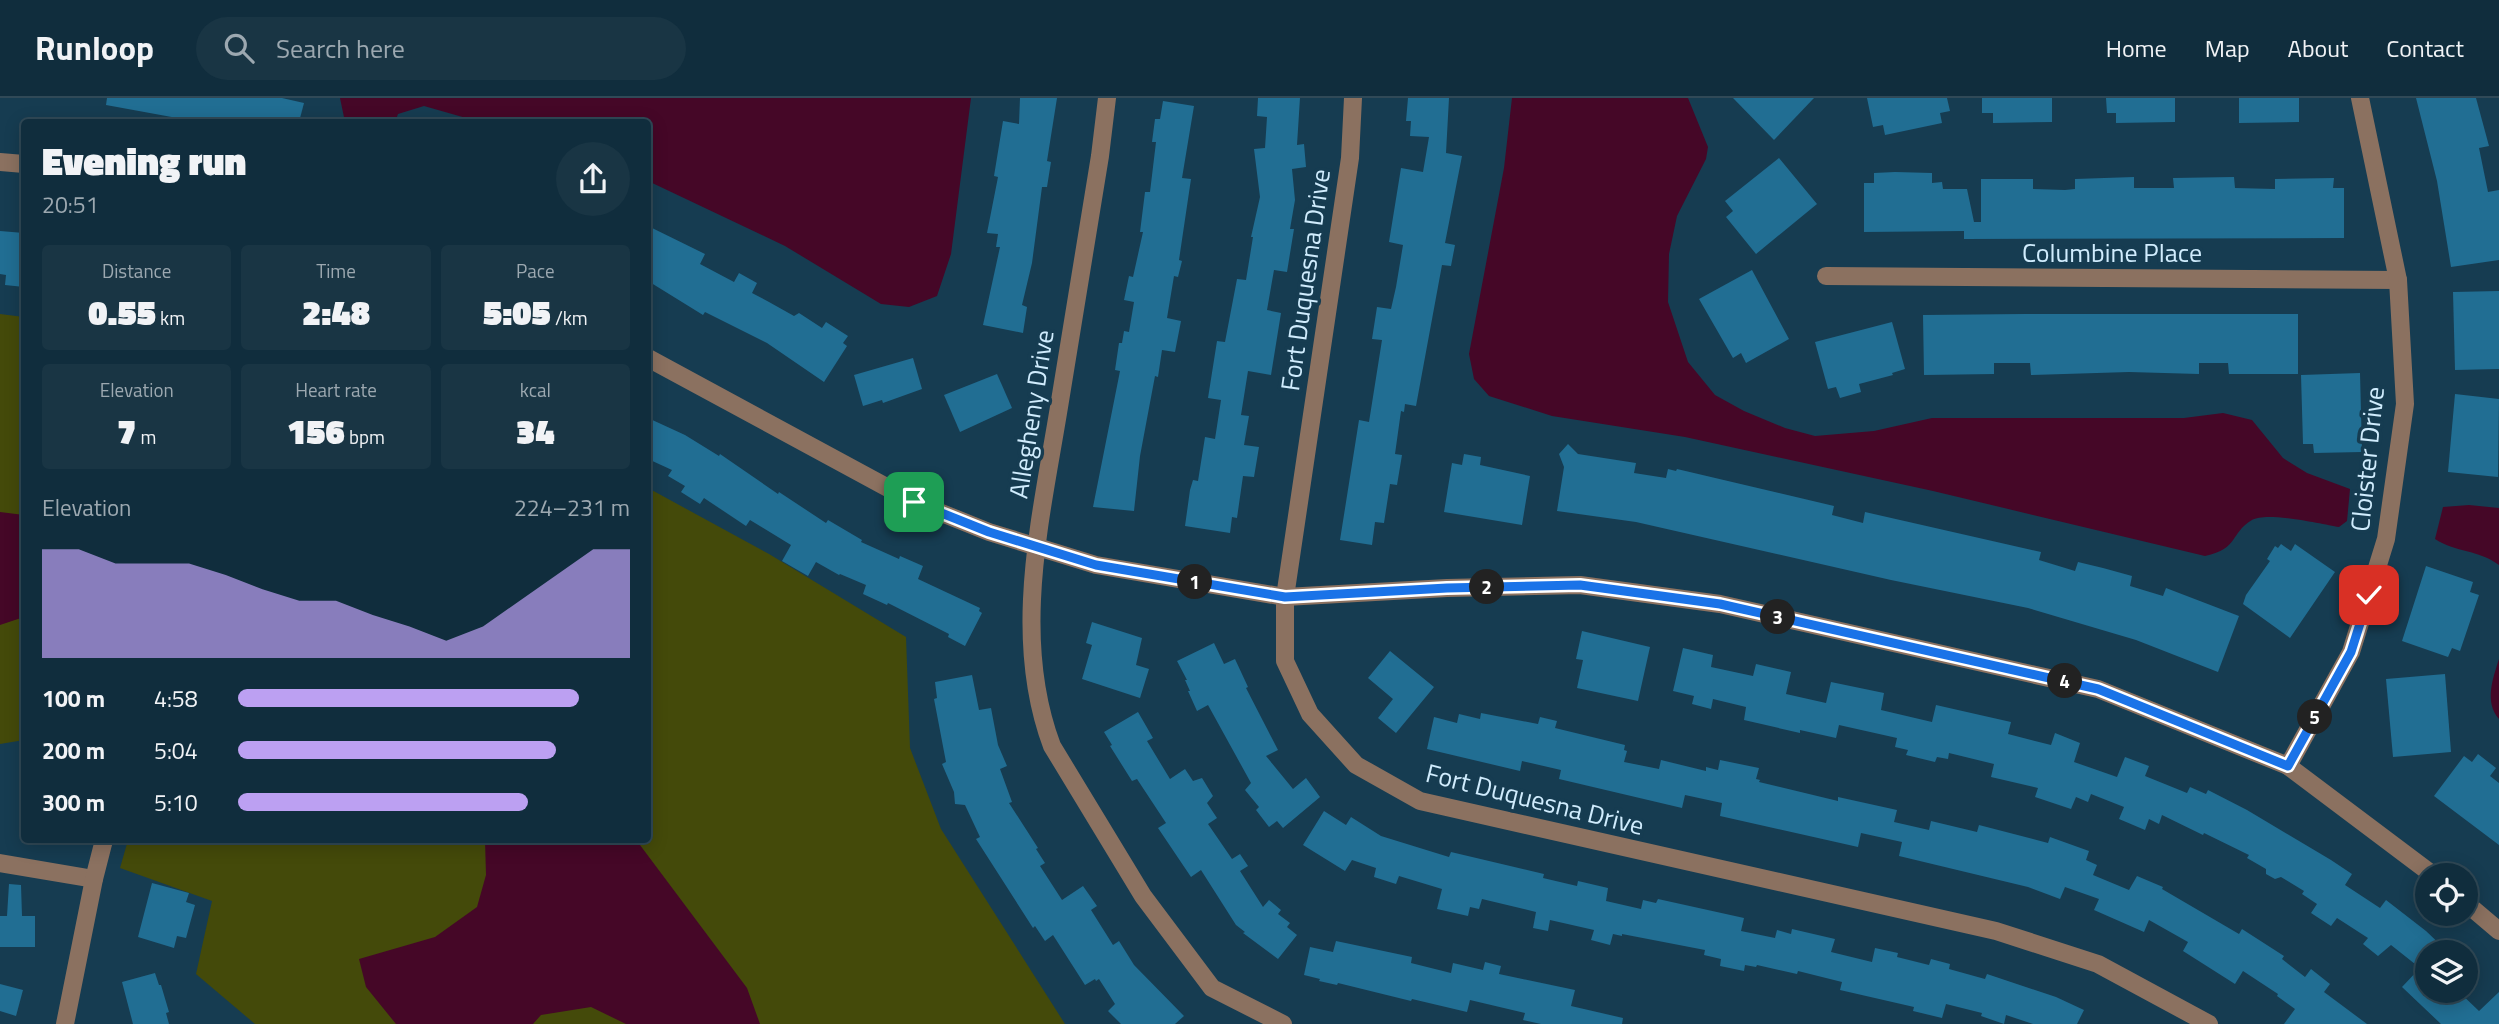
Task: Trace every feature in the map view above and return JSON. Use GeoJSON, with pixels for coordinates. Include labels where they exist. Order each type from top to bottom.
{"type":"FeatureCollection","features":[{"type":"Feature","properties":{"kind":"street","name":"Allegheny Drive"},"geometry":{"type":"LineString","coordinates":[[1107,98],[1100,156],[1036,548],[1031,628],[1033,667],[1043,721],[1052,746],[1143,896],[1212,988],[1283,1024]]}},
{"type":"Feature","properties":{"kind":"street","name":"Fort Duquesna Drive"},"geometry":{"type":"LineString","coordinates":[[1353,98],[1350,158],[1285,597],[1285,661],[1310,714],[1356,765],[1420,802],[1996,931],[2098,964],[2209,1024]]}},
{"type":"Feature","properties":{"kind":"street","name":"Cloister Drive"},"geometry":{"type":"LineString","coordinates":[[2288,766],[2351,652],[2386,539],[2404,404],[2398,280],[2360,98]]}},
{"type":"Feature","properties":{"kind":"street"},"geometry":{"type":"LineString","coordinates":[[0,162],[21,164]]}},
{"type":"Feature","properties":{"kind":"street","name":"Columbine Place"},"geometry":{"type":"LineString","coordinates":[[1826,276],[2398,280]]}},
{"type":"Feature","properties":{"kind":"street"},"geometry":{"type":"LineString","coordinates":[[651,360],[914,502],[1036,548],[1096,565],[1285,597],[1447,588],[1580,585],[1720,604],[2098,689],[2288,766],[2417,863]]}},
{"type":"Feature","properties":{"kind":"street"},"geometry":{"type":"LineString","coordinates":[[65,1024],[103,843]]}},
{"type":"Feature","properties":{"kind":"street"},"geometry":{"type":"LineString","coordinates":[[0,863],[94,880]]}},
{"type":"Feature","properties":{"kind":"street"},"geometry":{"type":"LineString","coordinates":[[2478,913],[2499,931]]}},
{"type":"Feature","properties":{"kind":"green space"},"geometry":{"type":"Polygon","coordinates":[[[0,314],[21,317],[21,740],[0,744],[0,314]]]}},
{"type":"Feature","properties":{"kind":"green space"},"geometry":{"type":"Polygon","coordinates":[[[651,490],[769,554],[906,637],[910,748],[941,829],[1065,1024],[255,1024],[196,974],[212,901],[120,868],[127,843],[651,843],[651,490]]]}},
{"type":"Feature","properties":{"kind":"shaded area"},"geometry":{"type":"Polygon","coordinates":[[[340,98],[971,98],[951,254],[937,296],[909,307],[881,304],[785,246],[651,182],[651,119],[470,119],[424,106],[398,114],[396,119],[344,119],[340,98]]]}},
{"type":"Feature","properties":{"kind":"shaded area"},"geometry":{"type":"Polygon","coordinates":[[[1512,98],[1688,98],[1708,147],[1706,159],[1677,216],[1669,254],[1668,302],[1688,362],[1715,395],[1744,411],[1785,428],[1815,436],[1874,431],[1932,418],[2184,418],[2223,413],[2252,420],[2283,458],[2307,473],[2350,489],[2347,521],[2339,527],[2294,519],[2259,518],[2245,525],[2224,549],[2205,556],[1933,491],[1685,437],[1552,416],[1489,396],[1474,379],[1469,354],[1504,168],[1512,98]]]}},
{"type":"Feature","properties":{"kind":"shaded area"},"geometry":{"type":"Polygon","coordinates":[[[2469,505],[2499,508],[2499,565],[2483,556],[2451,547],[2435,539],[2443,507],[2469,505]]]}},
{"type":"Feature","properties":{"kind":"shaded area"},"geometry":{"type":"Polygon","coordinates":[[[0,512],[21,515],[21,618],[0,625],[0,512]]]}},
{"type":"Feature","properties":{"kind":"shaded area"},"geometry":{"type":"Polygon","coordinates":[[[2499,659],[2499,719],[2494,712],[2491,698],[2492,682],[2499,659]]]}},
{"type":"Feature","properties":{"kind":"shaded area"},"geometry":{"type":"Polygon","coordinates":[[[485,843],[637,843],[747,988],[760,1024],[626,1024],[591,1007],[541,1015],[533,1024],[396,1024],[366,987],[359,959],[435,937],[477,907],[486,875],[485,843]]]}},
{"type":"Feature","properties":{"kind":"building"},"geometry":{"type":"Polygon","coordinates":[[[107,98],[282,98],[304,103],[300,119],[183,119],[106,105],[107,98]]]}},
{"type":"Feature","properties":{"kind":"building"},"geometry":{"type":"Polygon","coordinates":[[[1020,98],[1057,98],[1047,161],[1051,162],[1047,187],[1042,187],[1032,263],[1022,305],[1027,307],[1023,333],[983,325],[1000,247],[996,247],[998,234],[987,233],[998,177],[994,176],[1003,121],[1019,124],[1020,98]]]}},
{"type":"Feature","properties":{"kind":"building"},"geometry":{"type":"Polygon","coordinates":[[[1258,98],[1300,98],[1297,145],[1304,144],[1306,167],[1292,169],[1295,200],[1290,229],[1294,229],[1287,272],[1274,270],[1267,310],[1281,313],[1271,375],[1248,371],[1241,415],[1249,416],[1244,445],[1259,447],[1254,477],[1243,476],[1237,518],[1232,517],[1230,533],[1185,526],[1190,490],[1193,480],[1198,481],[1205,437],[1215,439],[1221,400],[1208,398],[1217,341],[1225,342],[1237,279],[1246,280],[1251,237],[1260,197],[1254,149],[1265,148],[1267,117],[1257,116],[1258,98]]]}},
{"type":"Feature","properties":{"kind":"building"},"geometry":{"type":"Polygon","coordinates":[[[1408,98],[1449,98],[1446,153],[1462,156],[1445,243],[1455,245],[1451,266],[1442,265],[1416,406],[1405,404],[1404,412],[1401,411],[1395,454],[1402,455],[1397,485],[1390,484],[1384,523],[1375,522],[1372,545],[1340,540],[1359,420],[1369,422],[1382,340],[1372,339],[1377,307],[1391,309],[1403,245],[1389,242],[1401,168],[1423,172],[1429,137],[1410,136],[1411,121],[1406,121],[1408,98]]]}},
{"type":"Feature","properties":{"kind":"building"},"geometry":{"type":"Polygon","coordinates":[[[1733,98],[1814,98],[1774,140],[1733,98]]]}},
{"type":"Feature","properties":{"kind":"building"},"geometry":{"type":"Polygon","coordinates":[[[1867,98],[1947,98],[1950,111],[1940,113],[1942,123],[1885,135],[1883,125],[1873,127],[1867,98]]]}},
{"type":"Feature","properties":{"kind":"building"},"geometry":{"type":"Polygon","coordinates":[[[1982,98],[2052,98],[2052,122],[1993,123],[1993,113],[1982,113],[1982,98]]]}},
{"type":"Feature","properties":{"kind":"building"},"geometry":{"type":"Polygon","coordinates":[[[2106,98],[2175,98],[2175,122],[2116,123],[2116,113],[2107,113],[2106,98]]]}},
{"type":"Feature","properties":{"kind":"building"},"geometry":{"type":"Polygon","coordinates":[[[2239,98],[2299,98],[2299,122],[2239,123],[2239,98]]]}},
{"type":"Feature","properties":{"kind":"building"},"geometry":{"type":"Polygon","coordinates":[[[2416,98],[2476,98],[2489,146],[2479,148],[2488,192],[2499,190],[2499,260],[2451,267],[2437,181],[2416,98]]]}},
{"type":"Feature","properties":{"kind":"building"},"geometry":{"type":"Polygon","coordinates":[[[1163,101],[1194,106],[1182,178],[1191,179],[1179,260],[1182,261],[1178,277],[1174,276],[1167,318],[1181,321],[1175,352],[1162,350],[1158,377],[1155,376],[1140,456],[1134,511],[1093,507],[1120,371],[1115,370],[1119,343],[1122,343],[1124,331],[1129,332],[1134,302],[1124,300],[1129,276],[1133,277],[1143,232],[1140,232],[1145,192],[1150,192],[1156,142],[1152,142],[1155,119],[1160,119],[1163,101]]]}},
{"type":"Feature","properties":{"kind":"building"},"geometry":{"type":"Polygon","coordinates":[[[1779,158],[1817,204],[1756,254],[1726,217],[1733,211],[1725,201],[1779,158]]]}},
{"type":"Feature","properties":{"kind":"building"},"geometry":{"type":"Polygon","coordinates":[[[1874,173],[1932,173],[1932,183],[1942,182],[1943,189],[1967,189],[1974,222],[1981,222],[1981,179],[2033,179],[2033,189],[2065,190],[2075,189],[2075,179],[2134,177],[2134,188],[2174,188],[2173,178],[2234,177],[2235,188],[2275,189],[2275,179],[2334,178],[2333,188],[2344,188],[2344,238],[1964,239],[1964,231],[1864,232],[1864,183],[1874,183],[1874,173]]]}},
{"type":"Feature","properties":{"kind":"building"},"geometry":{"type":"Polygon","coordinates":[[[651,227],[705,254],[700,264],[734,282],[739,273],[757,283],[752,293],[794,316],[799,313],[822,328],[826,322],[848,336],[843,343],[847,346],[824,382],[767,343],[705,312],[703,315],[651,283],[651,227]]]}},
{"type":"Feature","properties":{"kind":"building"},"geometry":{"type":"Polygon","coordinates":[[[0,231],[21,233],[21,287],[5,285],[6,275],[0,274],[0,231]]]}},
{"type":"Feature","properties":{"kind":"building"},"geometry":{"type":"Polygon","coordinates":[[[1752,270],[1789,339],[1746,363],[1741,353],[1733,358],[1699,299],[1752,270]]]}},
{"type":"Feature","properties":{"kind":"building"},"geometry":{"type":"Polygon","coordinates":[[[2499,291],[2499,369],[2455,370],[2453,292],[2499,291]]]}},
{"type":"Feature","properties":{"kind":"building"},"geometry":{"type":"Polygon","coordinates":[[[2298,314],[2298,374],[2229,374],[2228,363],[2199,363],[2199,374],[2129,372],[2031,375],[2030,363],[1994,363],[1994,374],[1924,375],[1923,315],[2298,314]]]}},
{"type":"Feature","properties":{"kind":"building"},"geometry":{"type":"Polygon","coordinates":[[[1892,322],[1905,369],[1859,384],[1861,392],[1840,398],[1836,387],[1828,389],[1815,342],[1892,322]]]}},
{"type":"Feature","properties":{"kind":"building"},"geometry":{"type":"Polygon","coordinates":[[[913,358],[922,389],[883,403],[882,400],[863,406],[854,375],[913,358]]]}},
{"type":"Feature","properties":{"kind":"building"},"geometry":{"type":"Polygon","coordinates":[[[2360,373],[2362,452],[2314,453],[2313,444],[2303,444],[2301,375],[2360,373]]]}},
{"type":"Feature","properties":{"kind":"building"},"geometry":{"type":"Polygon","coordinates":[[[997,374],[1012,408],[960,432],[944,395],[997,374]]]}},
{"type":"Feature","properties":{"kind":"building"},"geometry":{"type":"Polygon","coordinates":[[[2455,394],[2499,399],[2498,477],[2448,472],[2455,394]]]}},
{"type":"Feature","properties":{"kind":"building"},"geometry":{"type":"Polygon","coordinates":[[[651,419],[685,435],[719,456],[720,454],[778,494],[779,492],[826,523],[828,520],[862,540],[861,542],[899,559],[900,556],[923,566],[918,579],[980,608],[982,613],[965,646],[948,637],[949,634],[888,603],[887,605],[863,594],[866,585],[839,575],[816,562],[808,576],[782,561],[791,545],[750,520],[746,526],[704,498],[700,504],[681,492],[685,486],[668,476],[672,470],[651,460],[651,419]]]}},
{"type":"Feature","properties":{"kind":"building"},"geometry":{"type":"Polygon","coordinates":[[[1568,444],[1578,454],[1636,463],[1634,473],[1666,478],[1668,469],[1677,469],[1834,506],[1832,515],[1863,523],[1865,512],[2041,552],[2039,560],[2075,571],[2078,562],[2132,576],[2130,586],[2163,596],[2166,588],[2239,616],[2218,672],[2136,640],[2028,608],[1636,522],[1557,511],[1564,467],[1559,454],[1568,444]]]}},
{"type":"Feature","properties":{"kind":"building"},"geometry":{"type":"Polygon","coordinates":[[[1464,454],[1481,457],[1480,465],[1530,476],[1522,525],[1444,512],[1452,463],[1462,465],[1464,454]]]}},
{"type":"Feature","properties":{"kind":"building"},"geometry":{"type":"Polygon","coordinates":[[[2281,544],[2291,551],[2295,544],[2335,572],[2290,638],[2243,604],[2246,595],[2270,561],[2267,559],[2275,546],[2278,548],[2281,544]]]}},
{"type":"Feature","properties":{"kind":"building"},"geometry":{"type":"Polygon","coordinates":[[[2426,566],[2473,582],[2470,592],[2479,595],[2460,651],[2452,648],[2448,657],[2402,641],[2426,566]]]}},
{"type":"Feature","properties":{"kind":"building"},"geometry":{"type":"Polygon","coordinates":[[[1092,622],[1142,638],[1136,665],[1149,669],[1140,698],[1082,679],[1092,645],[1086,643],[1092,622]]]}},
{"type":"Feature","properties":{"kind":"building"},"geometry":{"type":"Polygon","coordinates":[[[1582,631],[1650,647],[1638,701],[1577,688],[1583,660],[1576,659],[1582,631]]]}},
{"type":"Feature","properties":{"kind":"building"},"geometry":{"type":"Polygon","coordinates":[[[1214,643],[1224,664],[1235,659],[1248,687],[1246,688],[1278,750],[1266,756],[1293,789],[1306,778],[1320,797],[1283,828],[1277,821],[1269,827],[1256,810],[1259,807],[1245,790],[1251,783],[1208,705],[1197,711],[1188,691],[1187,680],[1177,661],[1214,643]]]}},
{"type":"Feature","properties":{"kind":"building"},"geometry":{"type":"Polygon","coordinates":[[[1683,648],[1713,655],[1711,667],[1753,676],[1756,664],[1791,672],[1786,694],[1826,703],[1831,682],[1884,693],[1881,710],[1932,722],[1936,705],[2011,722],[2008,734],[2051,745],[2055,733],[2080,743],[2074,762],[2117,777],[2125,757],[2149,766],[2145,776],[2187,793],[2190,787],[2206,794],[2208,790],[2247,810],[2352,874],[2345,885],[2380,908],[2386,900],[2435,940],[2415,940],[2415,964],[2391,945],[2378,956],[2363,944],[2368,938],[2337,918],[2331,926],[2311,913],[2317,904],[2302,894],[2304,891],[2281,877],[2275,879],[2266,874],[2266,869],[2247,858],[2249,855],[2162,815],[2159,824],[2149,819],[2145,830],[2119,819],[2124,807],[2091,794],[2088,802],[2076,797],[2071,809],[2035,797],[2038,788],[1991,777],[1994,764],[1949,753],[1948,759],[1937,757],[1935,762],[1906,755],[1908,750],[1895,747],[1897,738],[1839,725],[1836,738],[1800,730],[1800,733],[1744,720],[1746,707],[1713,699],[1711,709],[1692,704],[1694,696],[1673,691],[1683,648]]]}},
{"type":"Feature","properties":{"kind":"building"},"geometry":{"type":"Polygon","coordinates":[[[1390,651],[1434,687],[1396,733],[1378,718],[1393,699],[1368,678],[1390,651]]]}},
{"type":"Feature","properties":{"kind":"building"},"geometry":{"type":"Polygon","coordinates":[[[2445,674],[2451,752],[2393,757],[2386,679],[2445,674]]]}},
{"type":"Feature","properties":{"kind":"building"},"geometry":{"type":"Polygon","coordinates":[[[972,675],[979,710],[991,708],[998,745],[1007,766],[1000,769],[1012,802],[1009,803],[1038,848],[1036,849],[1045,863],[1040,866],[1062,900],[1083,886],[1097,906],[1091,910],[1113,945],[1119,941],[1134,965],[1184,1016],[1175,1024],[1121,1024],[1108,1011],[1115,1004],[1099,979],[1085,985],[1053,935],[1045,941],[1035,926],[1033,928],[976,839],[980,837],[965,805],[955,804],[954,792],[942,764],[946,762],[934,699],[937,698],[935,682],[972,675]]]}},
{"type":"Feature","properties":{"kind":"building"},"geometry":{"type":"Polygon","coordinates":[[[1138,712],[1153,738],[1147,741],[1170,779],[1185,769],[1193,781],[1202,778],[1213,796],[1207,803],[1217,818],[1208,824],[1232,859],[1240,854],[1248,866],[1240,871],[1263,907],[1269,900],[1281,910],[1278,914],[1290,923],[1287,927],[1297,935],[1278,959],[1236,925],[1201,870],[1191,877],[1158,828],[1166,823],[1137,779],[1132,781],[1110,746],[1112,745],[1104,732],[1138,712]]]}},
{"type":"Feature","properties":{"kind":"building"},"geometry":{"type":"Polygon","coordinates":[[[1481,713],[1538,724],[1540,717],[1557,721],[1555,728],[1625,745],[1624,750],[1627,751],[1624,762],[1659,769],[1661,760],[1706,771],[1706,767],[1718,770],[1720,760],[1759,768],[1756,779],[1760,780],[1759,782],[1838,801],[1838,797],[1897,810],[1894,822],[1929,830],[1931,821],[1977,832],[1979,825],[2048,843],[2050,837],[2089,851],[2086,860],[2097,865],[2093,875],[2129,890],[2137,876],[2163,887],[2162,889],[2239,934],[2242,929],[2284,956],[2282,959],[2305,977],[2311,969],[2330,984],[2324,992],[2367,1024],[2284,1024],[2295,1009],[2243,971],[2235,984],[2183,951],[2188,942],[2149,920],[2144,932],[2094,910],[2099,899],[2065,887],[2060,899],[2028,887],[1899,856],[1902,842],[1861,833],[1858,847],[1720,816],[1722,803],[1685,795],[1682,808],[1559,779],[1561,770],[1522,761],[1520,771],[1427,749],[1434,717],[1457,723],[1459,714],[1480,719],[1481,713]]]}},
{"type":"Feature","properties":{"kind":"building"},"geometry":{"type":"Polygon","coordinates":[[[2478,754],[2496,768],[2490,776],[2499,783],[2499,845],[2434,796],[2464,756],[2472,762],[2478,754]]]}},
{"type":"Feature","properties":{"kind":"building"},"geometry":{"type":"Polygon","coordinates":[[[1324,811],[1346,825],[1351,817],[1381,836],[1449,857],[1451,852],[1544,874],[1543,878],[1577,886],[1578,881],[1608,888],[1606,901],[1641,909],[1643,900],[1656,903],[1658,899],[1744,918],[1741,931],[1775,938],[1777,930],[1791,934],[1792,929],[1835,939],[1831,952],[1872,962],[1875,948],[1898,953],[1897,957],[1929,965],[1931,959],[1950,964],[1949,969],[1985,979],[1987,974],[2056,997],[2084,1010],[2077,1024],[2033,1024],[2006,1015],[2004,1024],[1981,1016],[1982,1013],[1946,1004],[1942,1018],[1913,1011],[1914,1007],[1840,990],[1842,982],[1798,971],[1797,974],[1745,965],[1744,971],[1720,966],[1721,959],[1704,955],[1705,950],[1622,934],[1613,934],[1610,945],[1591,940],[1594,930],[1550,920],[1548,931],[1533,928],[1536,912],[1482,899],[1479,909],[1470,907],[1468,916],[1437,909],[1442,889],[1399,876],[1396,884],[1374,877],[1376,868],[1352,860],[1345,871],[1303,845],[1324,811]]]}},
{"type":"Feature","properties":{"kind":"building"},"geometry":{"type":"Polygon","coordinates":[[[152,883],[189,893],[186,902],[195,905],[186,938],[177,936],[174,948],[138,937],[152,883]]]}},
{"type":"Feature","properties":{"kind":"building"},"geometry":{"type":"Polygon","coordinates":[[[9,884],[21,885],[22,916],[35,916],[35,947],[0,947],[0,916],[7,916],[9,884]]]}},
{"type":"Feature","properties":{"kind":"building"},"geometry":{"type":"Polygon","coordinates":[[[1336,941],[1412,957],[1411,963],[1451,973],[1453,963],[1483,970],[1485,962],[1501,966],[1499,974],[1575,990],[1571,1006],[1623,1018],[1622,1024],[1541,1024],[1523,1020],[1525,1013],[1470,1000],[1467,1012],[1319,981],[1320,979],[1304,975],[1310,947],[1333,952],[1336,941]]]}},
{"type":"Feature","properties":{"kind":"building"},"geometry":{"type":"Polygon","coordinates":[[[155,973],[169,1012],[166,1013],[169,1024],[133,1024],[122,982],[155,973]]]}},
{"type":"Feature","properties":{"kind":"building"},"geometry":{"type":"Polygon","coordinates":[[[2415,973],[2415,999],[2402,987],[2415,973]]]}},
{"type":"Feature","properties":{"kind":"building"},"geometry":{"type":"Polygon","coordinates":[[[0,984],[23,990],[16,1016],[0,1011],[0,984]]]}},
{"type":"Feature","properties":{"kind":"building"},"geometry":{"type":"Polygon","coordinates":[[[2499,992],[2499,1024],[2441,1024],[2419,1003],[2471,1003],[2479,1011],[2499,992]]]}},
{"type":"Feature","properties":{"kind":"route"},"geometry":{"type":"LineString","coordinates":[[914,502],[989,532],[1096,565],[1285,597],[1447,588],[1580,585],[1720,604],[2098,689],[2288,766],[2351,652],[2369,595]]}}]}
